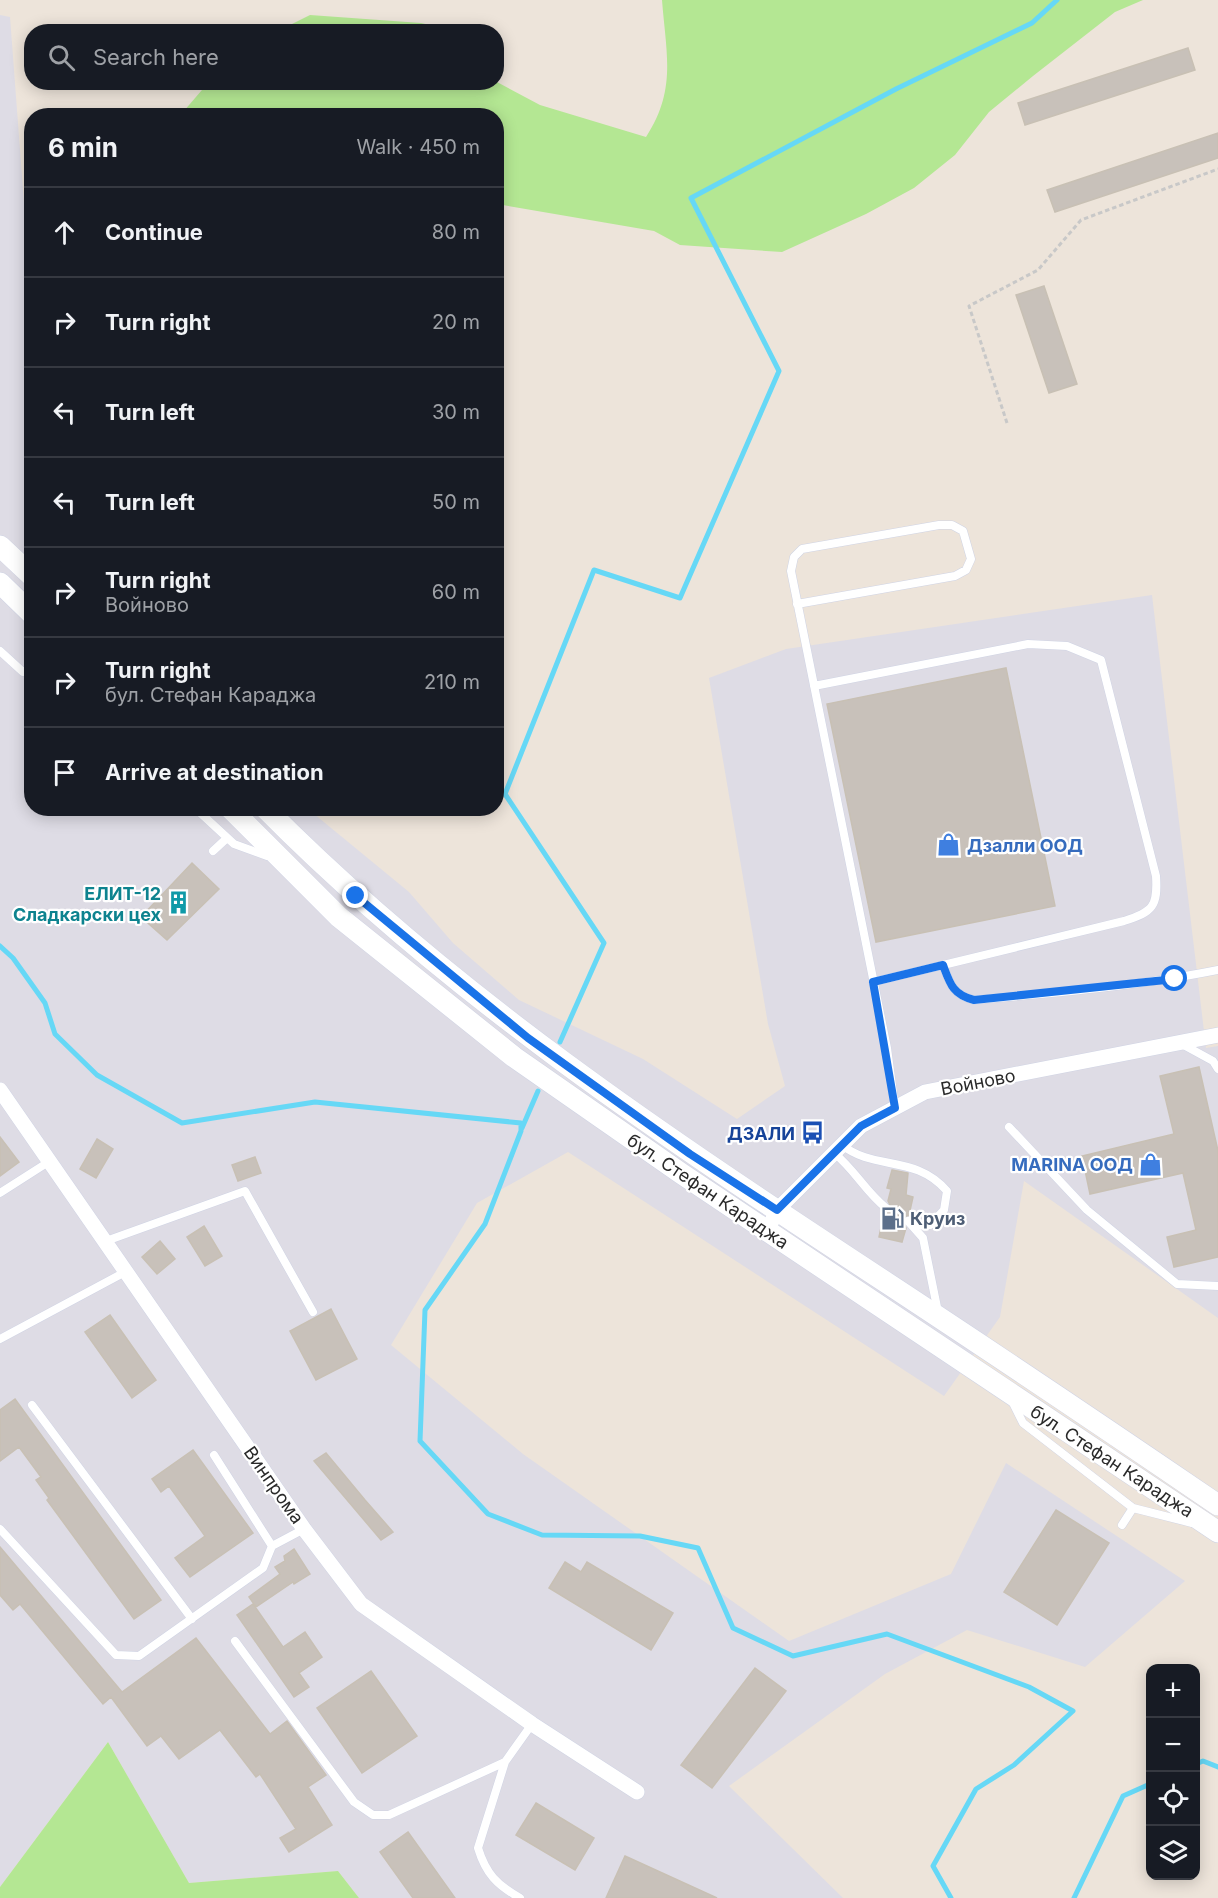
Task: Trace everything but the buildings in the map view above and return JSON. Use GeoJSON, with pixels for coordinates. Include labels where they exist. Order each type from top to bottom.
{"type":"FeatureCollection","features":[{"type":"Feature","properties":{"kind":"main road"},"geometry":{"type":"LineString","coordinates":[[0,546],[24,569]]}},
{"type":"Feature","properties":{"kind":"main road"},"geometry":{"type":"LineString","coordinates":[[0,583],[24,606]]}},
{"type":"Feature","properties":{"kind":"main road","name":"бул. Стефан Караджа"},"geometry":{"type":"LineString","coordinates":[[238,816],[339,916],[514,1057],[767,1232],[1216,1530]]}},
{"type":"Feature","properties":{"kind":"main road","name":"бул. Стефан Караджа"},"geometry":{"type":"LineString","coordinates":[[273,816],[356,896],[528,1038],[690,1154],[939,1317],[1218,1505]]}},
{"type":"Feature","properties":{"kind":"street","name":"Войново"},"geometry":{"type":"LineString","coordinates":[[777,1210],[861,1126],[926,1092],[1218,1035]]}},
{"type":"Feature","properties":{"kind":"street","name":"Винпрома"},"geometry":{"type":"LineString","coordinates":[[0,1090],[304,1528],[361,1604],[532,1724],[637,1792]]}},
{"type":"Feature","properties":{"kind":"street"},"geometry":{"type":"LineString","coordinates":[[767,1232],[777,1210]]}},
{"type":"Feature","properties":{"kind":"lane"},"geometry":{"type":"LineString","coordinates":[[797,604],[955,576],[966,570],[971,559],[963,531],[952,525],[939,525],[802,549],[794,557],[791,571],[797,604],[873,982],[895,1108]]}},
{"type":"Feature","properties":{"kind":"lane"},"geometry":{"type":"LineString","coordinates":[[0,539],[24,569]]}},
{"type":"Feature","properties":{"kind":"lane"},"geometry":{"type":"LineString","coordinates":[[814,686],[1028,644],[1067,646],[1101,660],[1156,876],[1157,897],[1146,914],[873,982]]}},
{"type":"Feature","properties":{"kind":"lane"},"geometry":{"type":"LineString","coordinates":[[0,651],[22,672],[24,671]]}},
{"type":"Feature","properties":{"kind":"lane"},"geometry":{"type":"LineString","coordinates":[[203,816],[226,838],[286,865]]}},
{"type":"Feature","properties":{"kind":"lane"},"geometry":{"type":"LineString","coordinates":[[213,851],[226,838]]}},
{"type":"Feature","properties":{"kind":"lane"},"geometry":{"type":"LineString","coordinates":[[943,965],[953,990],[962,997],[974,1000],[1175,979],[1218,970]]}},
{"type":"Feature","properties":{"kind":"lane"},"geometry":{"type":"LineString","coordinates":[[1179,1042],[1213,1061],[1218,1069]]}},
{"type":"Feature","properties":{"kind":"lane"},"geometry":{"type":"LineString","coordinates":[[1009,1127],[1087,1210],[1177,1284],[1196,1287],[1218,1286]]}},
{"type":"Feature","properties":{"kind":"lane"},"geometry":{"type":"LineString","coordinates":[[838,1149],[871,1196],[886,1208]]}},
{"type":"Feature","properties":{"kind":"lane"},"geometry":{"type":"LineString","coordinates":[[838,1149],[911,1166],[935,1177],[947,1191],[944,1210],[930,1225],[911,1223],[924,1238],[939,1317]]}},
{"type":"Feature","properties":{"kind":"lane"},"geometry":{"type":"LineString","coordinates":[[0,1193],[50,1161]]}},
{"type":"Feature","properties":{"kind":"lane"},"geometry":{"type":"LineString","coordinates":[[106,1241],[244,1191],[313,1312]]}},
{"type":"Feature","properties":{"kind":"lane"},"geometry":{"type":"LineString","coordinates":[[0,1339],[127,1271]]}},
{"type":"Feature","properties":{"kind":"lane"},"geometry":{"type":"LineString","coordinates":[[1007,1392],[1023,1423],[1133,1508],[1216,1530]]}},
{"type":"Feature","properties":{"kind":"lane"},"geometry":{"type":"LineString","coordinates":[[32,1404],[192,1619]]}},
{"type":"Feature","properties":{"kind":"lane"},"geometry":{"type":"LineString","coordinates":[[214,1455],[272,1546]]}},
{"type":"Feature","properties":{"kind":"lane"},"geometry":{"type":"LineString","coordinates":[[1122,1525],[1133,1508]]}},
{"type":"Feature","properties":{"kind":"lane"},"geometry":{"type":"LineString","coordinates":[[0,1529],[116,1655],[140,1656],[263,1568],[272,1546],[304,1528]]}},
{"type":"Feature","properties":{"kind":"lane"},"geometry":{"type":"LineString","coordinates":[[235,1641],[354,1802],[373,1815],[389,1815],[505,1762]]}},
{"type":"Feature","properties":{"kind":"lane"},"geometry":{"type":"LineString","coordinates":[[520,1898],[498,1885],[490,1877],[478,1848],[505,1762],[532,1724]]}},
{"type":"Feature","properties":{"kind":"path"},"geometry":{"type":"LineString","coordinates":[[1007,423],[969,306],[1038,270],[1081,220],[1218,169]]}},
{"type":"Feature","properties":{"kind":"shaded area"},"geometry":{"type":"Polygon","coordinates":[[[0,15],[10,17],[24,203],[24,816],[317,816],[409,892],[453,943],[519,1000],[643,1059],[737,1119],[785,1086],[768,1024],[709,678],[786,649],[1152,595],[1206,1048],[1218,1046],[1218,1318],[1024,1181],[1000,1317],[944,1396],[568,1152],[477,1203],[391,1345],[523,1454],[789,1641],[951,1574],[1006,1463],[1185,1581],[1085,1667],[967,1630],[885,1674],[729,1786],[843,1898],[359,1898],[338,1871],[189,1883],[108,1742],[0,1887],[0,15]]]}},
{"type":"Feature","properties":{"kind":"green space"},"geometry":{"type":"Polygon","coordinates":[[[662,0],[1143,0],[1115,12],[989,112],[955,155],[914,188],[866,214],[782,252],[680,245],[654,231],[504,205],[504,108],[186,108],[202,90],[504,90],[504,86],[540,105],[646,137],[656,120],[662,103],[666,87],[667,54],[662,0]]]}},
{"type":"Feature","properties":{"kind":"green space"},"geometry":{"type":"Polygon","coordinates":[[[310,15],[426,24],[292,24],[310,15]]]}},
{"type":"Feature","properties":{"kind":"green space"},"geometry":{"type":"Polygon","coordinates":[[[108,1742],[189,1883],[338,1871],[359,1898],[0,1898],[0,1887],[108,1742]]]}},
{"type":"Feature","properties":{"kind":"waterway"},"geometry":{"type":"LineString","coordinates":[[560,1042],[604,943],[505,794],[594,570],[680,598],[779,371],[691,198],[896,89],[1032,23],[1057,0]]}},
{"type":"Feature","properties":{"kind":"waterway"},"geometry":{"type":"LineString","coordinates":[[0,946],[13,958],[45,1003],[55,1034],[97,1075],[182,1123],[315,1102],[521,1123],[521,1131],[485,1224],[425,1310],[420,1441],[488,1514],[542,1535],[640,1536],[698,1548],[733,1628],[793,1656],[887,1634],[1029,1687],[1073,1711],[1014,1765],[976,1789],[933,1866],[951,1898]]}},
{"type":"Feature","properties":{"kind":"waterway"},"geometry":{"type":"LineString","coordinates":[[522,1128],[538,1091]]}},
{"type":"Feature","properties":{"kind":"waterway"},"geometry":{"type":"LineString","coordinates":[[1200,1762],[1203,1761],[1218,1767]]}},
{"type":"Feature","properties":{"kind":"waterway"},"geometry":{"type":"LineString","coordinates":[[1074,1898],[1123,1796],[1146,1786]]}},
{"type":"Feature","properties":{"kind":"place","name":"Дзалли ООД"},"geometry":{"type":"Point","coordinates":[949,845]}},
{"type":"Feature","properties":{"kind":"place","name":"ЕЛИТ-12 Сладкарски цех"},"geometry":{"type":"Point","coordinates":[179,903]}},
{"type":"Feature","properties":{"kind":"place","name":"ДЗАЛИ"},"geometry":{"type":"Point","coordinates":[813,1133]}},
{"type":"Feature","properties":{"kind":"place","name":"MARINA ООД"},"geometry":{"type":"Point","coordinates":[1151,1164]}},
{"type":"Feature","properties":{"kind":"place","name":"Круиз"},"geometry":{"type":"Point","coordinates":[892,1218]}},
{"type":"Feature","properties":{"kind":"route"},"geometry":{"type":"LineString","coordinates":[[356,896],[528,1038],[690,1154],[777,1210],[861,1126],[895,1108],[887,1048],[873,982],[943,965],[953,990],[962,997],[974,1000],[1175,979]]}}]}
